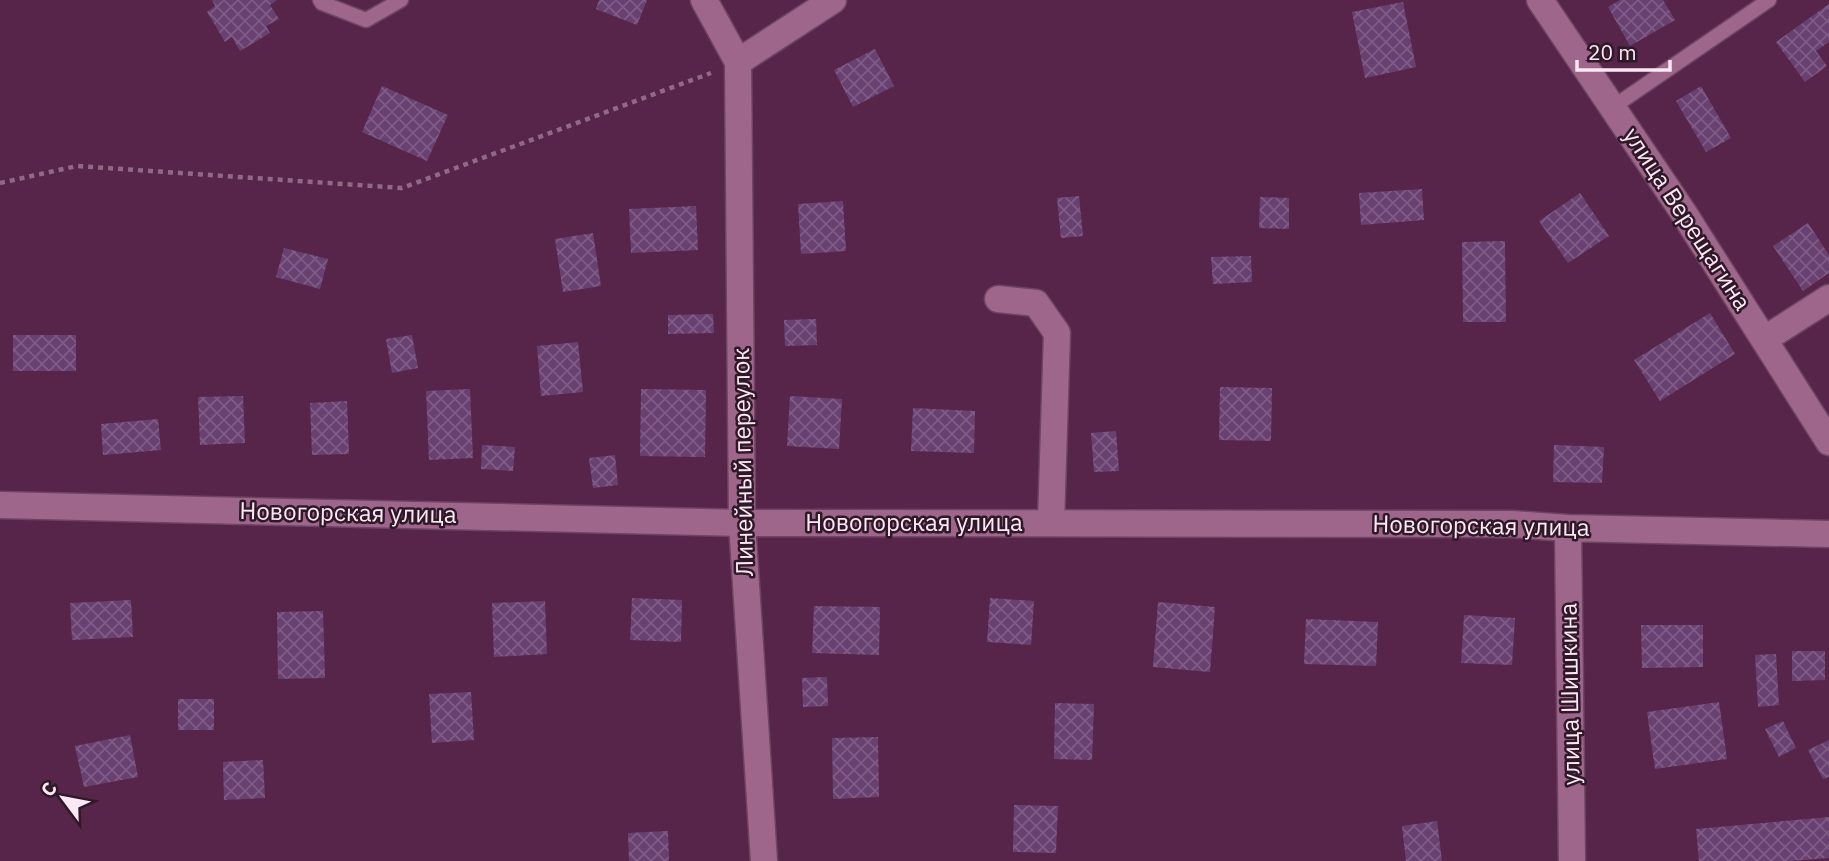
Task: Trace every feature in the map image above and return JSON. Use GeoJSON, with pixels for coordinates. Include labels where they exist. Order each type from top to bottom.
{"type":"FeatureCollection","features":[{"type":"Feature","properties":{"kind":"street"},"geometry":{"type":"LineString","coordinates":[[704,0],[738,62],[833,0]]}},
{"type":"Feature","properties":{"kind":"street","name":"улица Верещагина"},"geometry":{"type":"LineString","coordinates":[[1540,0],[1765,339],[1829,442]]}},
{"type":"Feature","properties":{"kind":"street","name":"Линейный переулок"},"geometry":{"type":"LineString","coordinates":[[738,62],[742,523],[764,861]]}},
{"type":"Feature","properties":{"kind":"street"},"geometry":{"type":"LineString","coordinates":[[1765,339],[1829,298]]}},
{"type":"Feature","properties":{"kind":"street"},"geometry":{"type":"LineString","coordinates":[[998,299],[1036,303],[1057,333],[1051,523]]}},
{"type":"Feature","properties":{"kind":"street","name":"Новогорская улица"},"geometry":{"type":"LineString","coordinates":[[0,505],[742,523],[1512,524],[1568,528],[1829,534]]}},
{"type":"Feature","properties":{"kind":"street","name":"улица Шишкина"},"geometry":{"type":"LineString","coordinates":[[1568,528],[1572,861]]}},
{"type":"Feature","properties":{"kind":"lane"},"geometry":{"type":"LineString","coordinates":[[320,0],[322,4],[366,20],[401,0]]}},
{"type":"Feature","properties":{"kind":"lane"},"geometry":{"type":"LineString","coordinates":[[1613,107],[1769,0]]}},
{"type":"Feature","properties":{"kind":"path"},"geometry":{"type":"LineString","coordinates":[[0,183],[77,166],[402,188],[738,62]]}},
{"type":"Feature","properties":{"kind":"building"},"geometry":{"type":"Polygon","coordinates":[[[212,0],[277,0],[270,5],[279,19],[266,26],[270,33],[240,51],[232,37],[225,42],[207,12],[215,6],[212,0]]]}},
{"type":"Feature","properties":{"kind":"building"},"geometry":{"type":"Polygon","coordinates":[[[599,0],[647,0],[637,25],[596,9],[599,0]]]}},
{"type":"Feature","properties":{"kind":"building"},"geometry":{"type":"Polygon","coordinates":[[[1620,0],[1663,0],[1675,20],[1630,46],[1608,7],[1620,0]]]}},
{"type":"Feature","properties":{"kind":"building"},"geometry":{"type":"Polygon","coordinates":[[[1403,2],[1416,67],[1365,78],[1352,12],[1403,2]]]}},
{"type":"Feature","properties":{"kind":"building"},"geometry":{"type":"Polygon","coordinates":[[[1829,4],[1829,42],[1816,51],[1827,66],[1805,82],[1776,42],[1829,4]]]}},
{"type":"Feature","properties":{"kind":"building"},"geometry":{"type":"Polygon","coordinates":[[[875,49],[894,86],[853,107],[834,70],[875,49]]]}},
{"type":"Feature","properties":{"kind":"building"},"geometry":{"type":"Polygon","coordinates":[[[382,86],[448,115],[427,161],[362,132],[382,86]]]}},
{"type":"Feature","properties":{"kind":"building"},"geometry":{"type":"Polygon","coordinates":[[[1701,86],[1731,138],[1706,152],[1676,101],[1701,86]]]}},
{"type":"Feature","properties":{"kind":"building"},"geometry":{"type":"Polygon","coordinates":[[[1422,189],[1424,220],[1361,225],[1359,193],[1422,189]]]}},
{"type":"Feature","properties":{"kind":"building"},"geometry":{"type":"Polygon","coordinates":[[[1580,193],[1609,236],[1568,263],[1539,221],[1580,193]]]}},
{"type":"Feature","properties":{"kind":"building"},"geometry":{"type":"Polygon","coordinates":[[[1079,196],[1083,236],[1061,238],[1057,198],[1079,196]]]}},
{"type":"Feature","properties":{"kind":"building"},"geometry":{"type":"Polygon","coordinates":[[[1260,197],[1289,198],[1289,229],[1259,228],[1260,197]]]}},
{"type":"Feature","properties":{"kind":"building"},"geometry":{"type":"Polygon","coordinates":[[[843,201],[846,251],[801,254],[798,204],[843,201]]]}},
{"type":"Feature","properties":{"kind":"building"},"geometry":{"type":"Polygon","coordinates":[[[696,206],[698,250],[631,253],[629,209],[696,206]]]}},
{"type":"Feature","properties":{"kind":"building"},"geometry":{"type":"Polygon","coordinates":[[[1808,223],[1829,255],[1829,273],[1803,291],[1773,246],[1808,223]]]}},
{"type":"Feature","properties":{"kind":"building"},"geometry":{"type":"Polygon","coordinates":[[[593,233],[601,286],[563,292],[555,239],[593,233]]]}},
{"type":"Feature","properties":{"kind":"building"},"geometry":{"type":"Polygon","coordinates":[[[1505,241],[1506,322],[1463,322],[1462,242],[1505,241]]]}},
{"type":"Feature","properties":{"kind":"building"},"geometry":{"type":"Polygon","coordinates":[[[284,248],[328,259],[320,289],[276,277],[284,248]]]}},
{"type":"Feature","properties":{"kind":"building"},"geometry":{"type":"Polygon","coordinates":[[[1251,256],[1252,282],[1213,284],[1211,257],[1251,256]]]}},
{"type":"Feature","properties":{"kind":"building"},"geometry":{"type":"Polygon","coordinates":[[[1710,313],[1735,354],[1660,401],[1634,360],[1710,313]]]}},
{"type":"Feature","properties":{"kind":"building"},"geometry":{"type":"Polygon","coordinates":[[[713,314],[714,333],[668,334],[668,315],[713,314]]]}},
{"type":"Feature","properties":{"kind":"building"},"geometry":{"type":"Polygon","coordinates":[[[816,319],[817,345],[785,346],[784,320],[816,319]]]}},
{"type":"Feature","properties":{"kind":"building"},"geometry":{"type":"Polygon","coordinates":[[[13,335],[76,335],[76,371],[13,371],[13,335]]]}},
{"type":"Feature","properties":{"kind":"building"},"geometry":{"type":"Polygon","coordinates":[[[412,335],[418,368],[392,373],[386,339],[412,335]]]}},
{"type":"Feature","properties":{"kind":"building"},"geometry":{"type":"Polygon","coordinates":[[[578,342],[583,392],[541,396],[537,346],[578,342]]]}},
{"type":"Feature","properties":{"kind":"building"},"geometry":{"type":"Polygon","coordinates":[[[1220,387],[1272,388],[1271,441],[1219,440],[1220,387]]]}},
{"type":"Feature","properties":{"kind":"building"},"geometry":{"type":"Polygon","coordinates":[[[470,389],[473,458],[429,460],[426,391],[470,389]]]}},
{"type":"Feature","properties":{"kind":"building"},"geometry":{"type":"Polygon","coordinates":[[[641,389],[706,390],[705,457],[640,456],[641,389]]]}},
{"type":"Feature","properties":{"kind":"building"},"geometry":{"type":"Polygon","coordinates":[[[243,396],[245,443],[200,445],[198,397],[243,396]]]}},
{"type":"Feature","properties":{"kind":"building"},"geometry":{"type":"Polygon","coordinates":[[[790,396],[842,399],[839,449],[787,446],[790,396]]]}},
{"type":"Feature","properties":{"kind":"building"},"geometry":{"type":"Polygon","coordinates":[[[347,401],[349,454],[312,455],[310,403],[347,401]]]}},
{"type":"Feature","properties":{"kind":"building"},"geometry":{"type":"Polygon","coordinates":[[[913,408],[975,411],[974,453],[911,451],[913,408]]]}},
{"type":"Feature","properties":{"kind":"building"},"geometry":{"type":"Polygon","coordinates":[[[158,419],[161,450],[103,455],[101,424],[158,419]]]}},
{"type":"Feature","properties":{"kind":"building"},"geometry":{"type":"Polygon","coordinates":[[[1116,431],[1119,471],[1094,472],[1091,433],[1116,431]]]}},
{"type":"Feature","properties":{"kind":"building"},"geometry":{"type":"Polygon","coordinates":[[[482,445],[515,447],[513,471],[481,469],[482,445]]]}},
{"type":"Feature","properties":{"kind":"building"},"geometry":{"type":"Polygon","coordinates":[[[1554,445],[1604,447],[1602,483],[1553,482],[1554,445]]]}},
{"type":"Feature","properties":{"kind":"building"},"geometry":{"type":"Polygon","coordinates":[[[615,455],[618,485],[593,488],[589,458],[615,455]]]}},
{"type":"Feature","properties":{"kind":"building"},"geometry":{"type":"Polygon","coordinates":[[[632,598],[682,600],[681,642],[630,640],[632,598]]]}},
{"type":"Feature","properties":{"kind":"building"},"geometry":{"type":"Polygon","coordinates":[[[990,598],[1034,601],[1031,645],[987,642],[990,598]]]}},
{"type":"Feature","properties":{"kind":"building"},"geometry":{"type":"Polygon","coordinates":[[[131,600],[133,637],[72,640],[70,603],[131,600]]]}},
{"type":"Feature","properties":{"kind":"building"},"geometry":{"type":"Polygon","coordinates":[[[545,601],[547,654],[494,657],[492,603],[545,601]]]}},
{"type":"Feature","properties":{"kind":"building"},"geometry":{"type":"Polygon","coordinates":[[[1158,602],[1215,607],[1210,672],[1153,667],[1158,602]]]}},
{"type":"Feature","properties":{"kind":"building"},"geometry":{"type":"Polygon","coordinates":[[[814,606],[880,607],[879,655],[812,653],[814,606]]]}},
{"type":"Feature","properties":{"kind":"building"},"geometry":{"type":"Polygon","coordinates":[[[323,611],[325,678],[278,679],[277,612],[323,611]]]}},
{"type":"Feature","properties":{"kind":"building"},"geometry":{"type":"Polygon","coordinates":[[[1464,615],[1515,618],[1512,665],[1461,663],[1464,615]]]}},
{"type":"Feature","properties":{"kind":"building"},"geometry":{"type":"Polygon","coordinates":[[[1306,619],[1378,622],[1376,666],[1304,664],[1306,619]]]}},
{"type":"Feature","properties":{"kind":"building"},"geometry":{"type":"Polygon","coordinates":[[[1641,625],[1703,625],[1703,667],[1642,668],[1641,625]]]}},
{"type":"Feature","properties":{"kind":"building"},"geometry":{"type":"Polygon","coordinates":[[[1792,651],[1825,651],[1825,680],[1792,681],[1792,651]]]}},
{"type":"Feature","properties":{"kind":"building"},"geometry":{"type":"Polygon","coordinates":[[[1776,654],[1779,705],[1758,707],[1755,655],[1776,654]]]}},
{"type":"Feature","properties":{"kind":"building"},"geometry":{"type":"Polygon","coordinates":[[[827,677],[828,706],[803,707],[802,678],[827,677]]]}},
{"type":"Feature","properties":{"kind":"building"},"geometry":{"type":"Polygon","coordinates":[[[471,692],[474,740],[432,743],[429,694],[471,692]]]}},
{"type":"Feature","properties":{"kind":"building"},"geometry":{"type":"Polygon","coordinates":[[[178,699],[214,699],[214,730],[178,730],[178,699]]]}},
{"type":"Feature","properties":{"kind":"building"},"geometry":{"type":"Polygon","coordinates":[[[1719,702],[1727,759],[1655,769],[1647,712],[1719,702]]]}},
{"type":"Feature","properties":{"kind":"building"},"geometry":{"type":"Polygon","coordinates":[[[1055,703],[1094,704],[1092,760],[1054,759],[1055,703]]]}},
{"type":"Feature","properties":{"kind":"building"},"geometry":{"type":"Polygon","coordinates":[[[1783,721],[1796,748],[1779,757],[1765,729],[1783,721]]]}},
{"type":"Feature","properties":{"kind":"building"},"geometry":{"type":"Polygon","coordinates":[[[130,735],[138,777],[84,787],[75,746],[130,735]]]}},
{"type":"Feature","properties":{"kind":"building"},"geometry":{"type":"Polygon","coordinates":[[[878,737],[879,797],[833,799],[832,738],[878,737]]]}},
{"type":"Feature","properties":{"kind":"building"},"geometry":{"type":"Polygon","coordinates":[[[1829,740],[1829,777],[1823,779],[1808,750],[1829,740]]]}},
{"type":"Feature","properties":{"kind":"building"},"geometry":{"type":"Polygon","coordinates":[[[263,760],[265,798],[224,800],[223,762],[263,760]]]}},
{"type":"Feature","properties":{"kind":"building"},"geometry":{"type":"Polygon","coordinates":[[[1014,805],[1058,806],[1056,853],[1013,852],[1014,805]]]}},
{"type":"Feature","properties":{"kind":"building"},"geometry":{"type":"Polygon","coordinates":[[[1829,817],[1829,858],[1791,861],[1699,861],[1696,829],[1829,817]]]}},
{"type":"Feature","properties":{"kind":"building"},"geometry":{"type":"Polygon","coordinates":[[[1437,821],[1442,861],[1406,861],[1402,826],[1437,821]]]}},
{"type":"Feature","properties":{"kind":"building"},"geometry":{"type":"Polygon","coordinates":[[[668,831],[669,861],[629,861],[628,833],[668,831]]]}}]}
